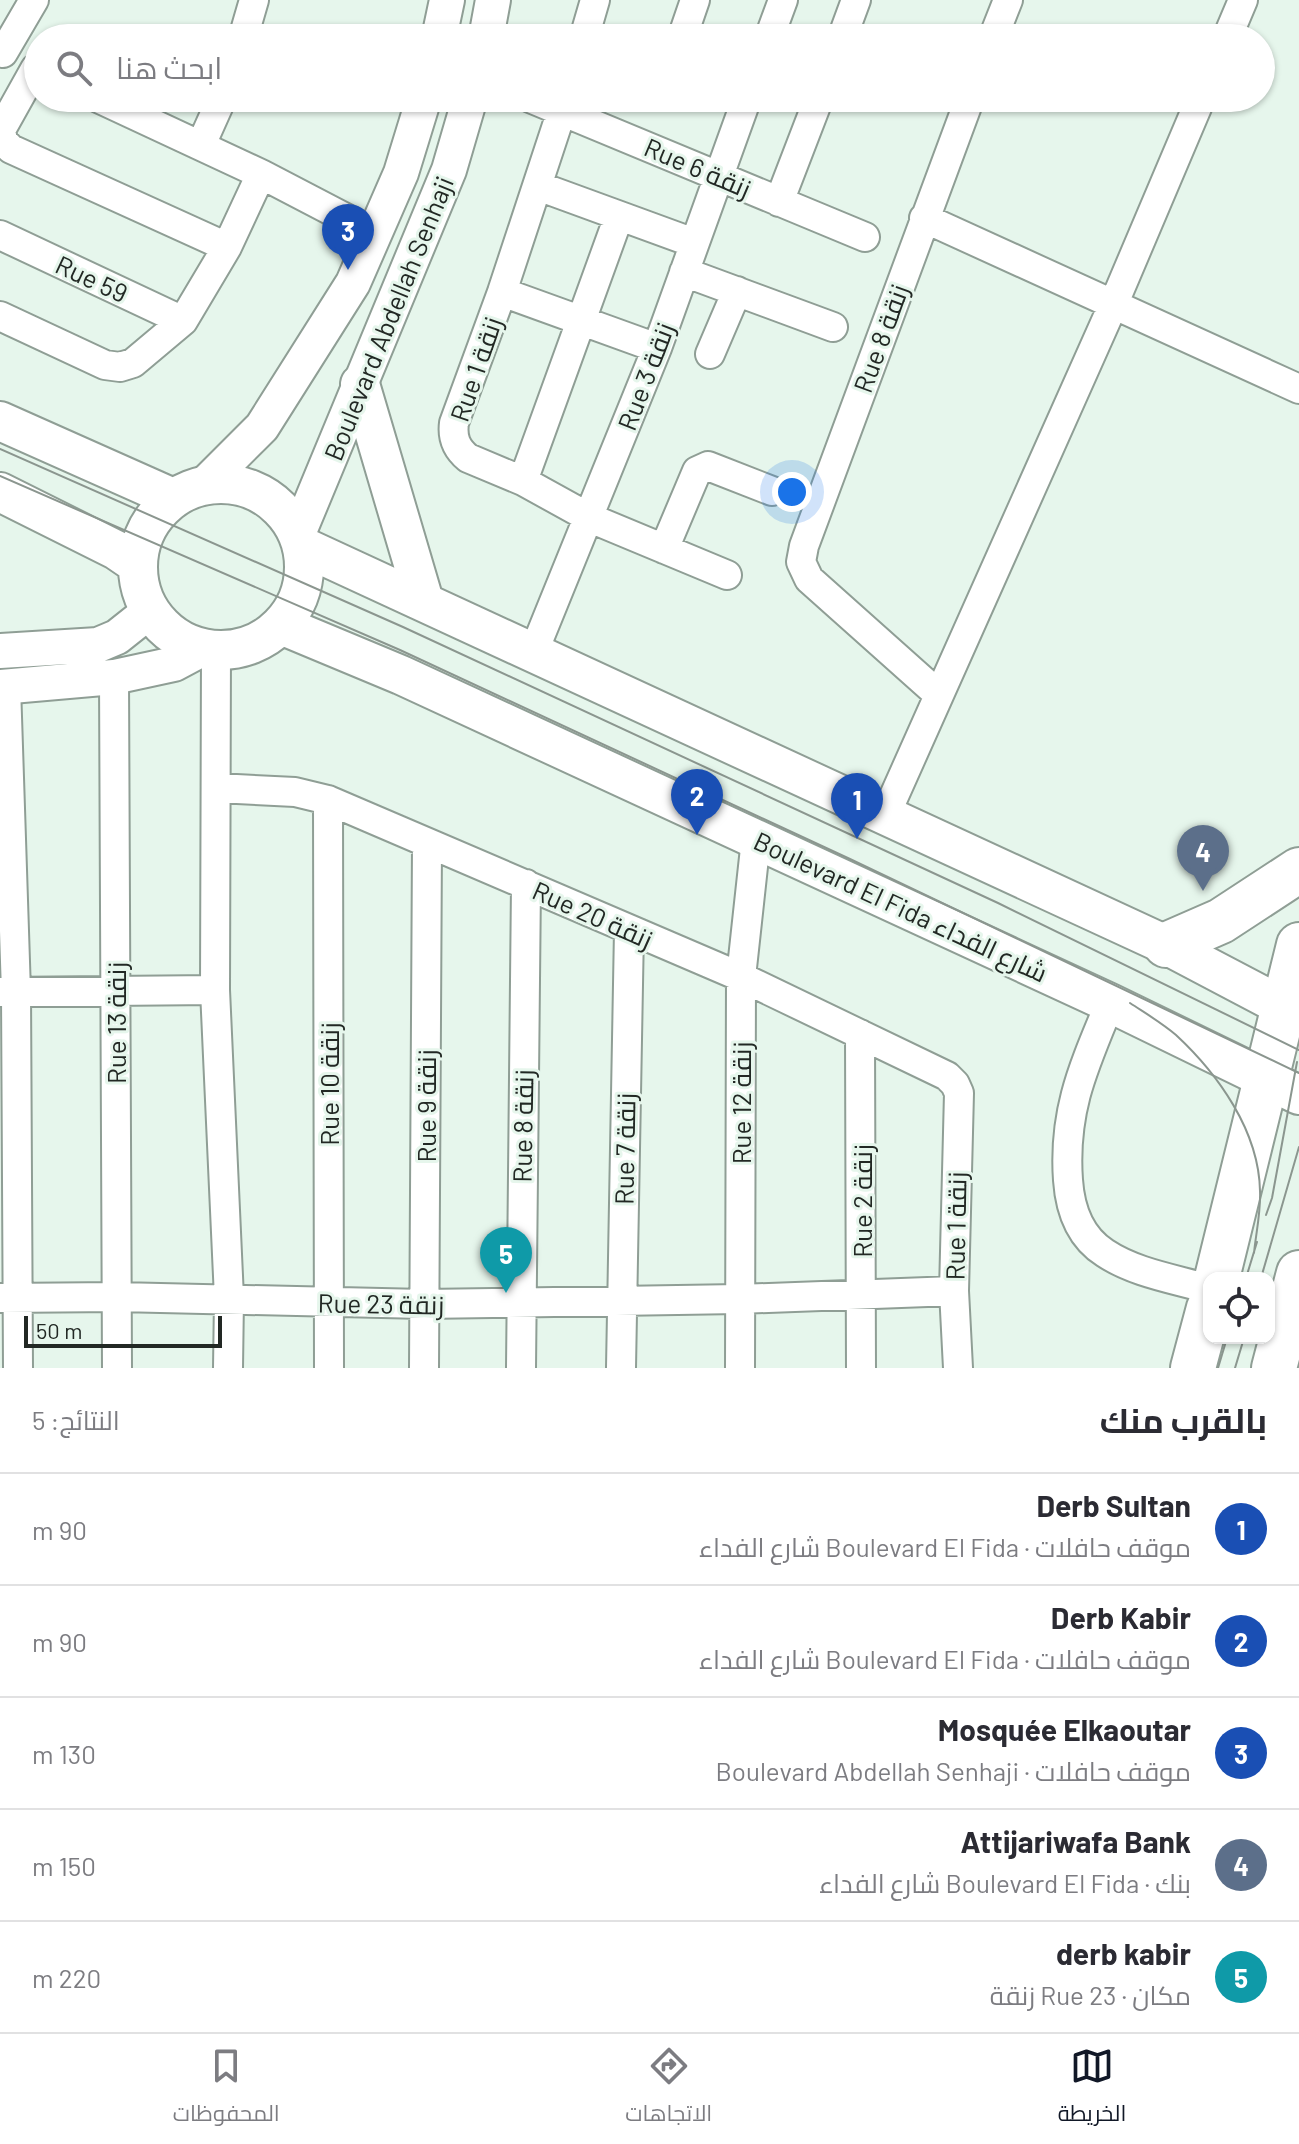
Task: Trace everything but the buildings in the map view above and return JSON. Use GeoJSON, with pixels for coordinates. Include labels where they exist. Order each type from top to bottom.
{"type":"FeatureCollection","features":[{"type":"Feature","properties":{"kind":"main road"},"geometry":{"type":"LineString","coordinates":[[360,384],[424,601]]}},
{"type":"Feature","properties":{"kind":"main road"},"geometry":{"type":"LineString","coordinates":[[0,421],[189,492]]}},
{"type":"Feature","properties":{"kind":"main road"},"geometry":{"type":"LineString","coordinates":[[227,483],[249,488],[269,499],[286,514],[300,540],[305,564],[296,604],[281,625],[262,639],[239,648],[210,649],[183,640],[165,628],[143,596],[138,565],[142,539],[153,518],[189,492],[227,483]]}},
{"type":"Feature","properties":{"kind":"main road"},"geometry":{"type":"LineString","coordinates":[[0,492],[116,550],[138,565]]}},
{"type":"Feature","properties":{"kind":"main road"},"geometry":{"type":"LineString","coordinates":[[300,540],[424,601],[1166,945],[1292,1011]]}},
{"type":"Feature","properties":{"kind":"main road","name":"Boulevard El Fida شارع الفداء"},"geometry":{"type":"LineString","coordinates":[[281,625],[401,675],[1283,1086]]}},
{"type":"Feature","properties":{"kind":"main road"},"geometry":{"type":"LineString","coordinates":[[1166,945],[1221,921],[1299,870]]}},
{"type":"Feature","properties":{"kind":"main road"},"geometry":{"type":"LineString","coordinates":[[1219,1272],[1283,1086],[1299,945]]}},
{"type":"Feature","properties":{"kind":"main road"},"geometry":{"type":"LineString","coordinates":[[1285,1349],[1299,1273]]}},
{"type":"Feature","properties":{"kind":"main road"},"geometry":{"type":"LineString","coordinates":[[1193,1368],[1203,1330]]}},
{"type":"Feature","properties":{"kind":"street"},"geometry":{"type":"LineString","coordinates":[[24,64],[2,52],[34,0]]}},
{"type":"Feature","properties":{"kind":"street"},"geometry":{"type":"LineString","coordinates":[[247,24],[254,0]]}},
{"type":"Feature","properties":{"kind":"street"},"geometry":{"type":"LineString","coordinates":[[442,24],[447,0]]}},
{"type":"Feature","properties":{"kind":"street"},"geometry":{"type":"LineString","coordinates":[[489,24],[493,0]]}},
{"type":"Feature","properties":{"kind":"street"},"geometry":{"type":"LineString","coordinates":[[590,24],[595,0]]}},
{"type":"Feature","properties":{"kind":"street"},"geometry":{"type":"LineString","coordinates":[[687,24],[695,0]]}},
{"type":"Feature","properties":{"kind":"street"},"geometry":{"type":"LineString","coordinates":[[774,24],[783,0]]}},
{"type":"Feature","properties":{"kind":"street"},"geometry":{"type":"LineString","coordinates":[[847,24],[856,0]]}},
{"type":"Feature","properties":{"kind":"street"},"geometry":{"type":"LineString","coordinates":[[1233,24],[1243,0]]}},
{"type":"Feature","properties":{"kind":"street"},"geometry":{"type":"LineString","coordinates":[[996,24],[1000,2]]}},
{"type":"Feature","properties":{"kind":"street"},"geometry":{"type":"LineString","coordinates":[[24,91],[1,130],[3,141],[11,149],[227,247]]}},
{"type":"Feature","properties":{"kind":"street"},"geometry":{"type":"LineString","coordinates":[[129,112],[261,174],[376,234]]}},
{"type":"Feature","properties":{"kind":"street"},"geometry":{"type":"LineString","coordinates":[[201,145],[216,112]]}},
{"type":"Feature","properties":{"kind":"street","name":"Boulevard Abdellah Senhaji"},"geometry":{"type":"LineString","coordinates":[[189,492],[262,427],[353,283],[401,173],[420,112]]}},
{"type":"Feature","properties":{"kind":"street","name":"Boulevard Abdellah Senhaji"},"geometry":{"type":"LineString","coordinates":[[300,540],[360,384],[449,170],[466,112]]}},
{"type":"Feature","properties":{"kind":"street","name":"Rue 1 زنقة"},"geometry":{"type":"LineString","coordinates":[[562,112],[453,430],[457,447],[468,458],[523,481],[590,518],[727,575]]}},
{"type":"Feature","properties":{"kind":"street","name":"Rue 6 زنقة"},"geometry":{"type":"LineString","coordinates":[[579,112],[718,176],[865,237]]}},
{"type":"Feature","properties":{"kind":"street","name":"Rue 3 زنقة"},"geometry":{"type":"LineString","coordinates":[[534,651],[657,348],[742,112]]}},
{"type":"Feature","properties":{"kind":"street"},"geometry":{"type":"LineString","coordinates":[[779,202],[814,112]]}},
{"type":"Feature","properties":{"kind":"street","name":"Rue 8 زنقة"},"geometry":{"type":"LineString","coordinates":[[939,695],[809,579],[801,562],[804,546],[965,112]]}},
{"type":"Feature","properties":{"kind":"street"},"geometry":{"type":"LineString","coordinates":[[886,814],[1114,303],[1195,112]]}},
{"type":"Feature","properties":{"kind":"street"},"geometry":{"type":"LineString","coordinates":[[0,316],[105,365],[120,367],[133,363],[183,321],[227,247],[261,174]]}},
{"type":"Feature","properties":{"kind":"street"},"geometry":{"type":"LineString","coordinates":[[538,186],[694,243]]}},
{"type":"Feature","properties":{"kind":"street"},"geometry":{"type":"LineString","coordinates":[[523,481],[619,216]]}},
{"type":"Feature","properties":{"kind":"street"},"geometry":{"type":"LineString","coordinates":[[924,218],[1299,389]]}},
{"type":"Feature","properties":{"kind":"street","name":"Rue 59"},"geometry":{"type":"LineString","coordinates":[[0,235],[183,321]]}},
{"type":"Feature","properties":{"kind":"street"},"geometry":{"type":"LineString","coordinates":[[684,272],[833,327]]}},
{"type":"Feature","properties":{"kind":"street"},"geometry":{"type":"LineString","coordinates":[[710,354],[737,291]]}},
{"type":"Feature","properties":{"kind":"street"},"geometry":{"type":"LineString","coordinates":[[502,292],[657,348]]}},
{"type":"Feature","properties":{"kind":"street"},"geometry":{"type":"LineString","coordinates":[[664,549],[697,471],[708,466],[772,491]]}},
{"type":"Feature","properties":{"kind":"street"},"geometry":{"type":"LineString","coordinates":[[0,651],[98,645],[117,637],[151,610]]}},
{"type":"Feature","properties":{"kind":"street"},"geometry":{"type":"LineString","coordinates":[[18,1368],[8,1298],[8,992],[3,686],[114,677],[174,664],[210,649],[217,788],[215,990],[229,1298],[228,1368]]}},
{"type":"Feature","properties":{"kind":"street","name":"Rue 13 زنقة"},"geometry":{"type":"LineString","coordinates":[[114,677],[117,1368]]}},
{"type":"Feature","properties":{"kind":"street","name":"Rue 20 زنقة"},"geometry":{"type":"LineString","coordinates":[[217,788],[295,792],[328,800],[741,977],[947,1076],[955,1084]]}},
{"type":"Feature","properties":{"kind":"street","name":"Rue 10 زنقة"},"geometry":{"type":"LineString","coordinates":[[328,800],[329,1368]]}},
{"type":"Feature","properties":{"kind":"street","name":"Rue 12 زنقة"},"geometry":{"type":"LineString","coordinates":[[740,1368],[741,977],[756,839]]}},
{"type":"Feature","properties":{"kind":"street","name":"Rue 9 زنقة"},"geometry":{"type":"LineString","coordinates":[[424,1368],[427,844]]}},
{"type":"Feature","properties":{"kind":"street","name":"Rue 8 زنقة"},"geometry":{"type":"LineString","coordinates":[[521,1368],[526,884]]}},
{"type":"Feature","properties":{"kind":"street","name":"Rue 7 زنقة"},"geometry":{"type":"LineString","coordinates":[[621,1368],[629,930]]}},
{"type":"Feature","properties":{"kind":"street"},"geometry":{"type":"LineString","coordinates":[[8,992],[215,990]]}},
{"type":"Feature","properties":{"kind":"street"},"geometry":{"type":"LineString","coordinates":[[1110,1003],[1083,1068],[1069,1119],[1066,1145],[1068,1184],[1076,1218],[1093,1244],[1117,1260],[1203,1287]]}},
{"type":"Feature","properties":{"kind":"street","name":"Rue 2 زنقة"},"geometry":{"type":"LineString","coordinates":[[860,1034],[861,1368]]}},
{"type":"Feature","properties":{"kind":"street","name":"Rue 1 زنقة"},"geometry":{"type":"LineString","coordinates":[[955,1084],[959,1093],[954,1291],[958,1368]]}},
{"type":"Feature","properties":{"kind":"street","name":"Rue 23 زنقة"},"geometry":{"type":"LineString","coordinates":[[8,1298],[229,1298],[424,1304],[739,1299],[954,1291]]}},
{"type":"Feature","properties":{"kind":"tram line"},"geometry":{"type":"LineString","coordinates":[[0,449],[403,627],[998,903],[1299,1050]]}},
{"type":"Feature","properties":{"kind":"tram line"},"geometry":{"type":"LineString","coordinates":[[0,476],[400,650],[850,859],[1299,1073]]}},
{"type":"Feature","properties":{"kind":"tram line"},"geometry":{"type":"LineString","coordinates":[[1130,1003],[1171,1031],[1192,1050],[1221,1086],[1244,1126],[1258,1169],[1260,1191],[1254,1253]]}},
{"type":"Feature","properties":{"kind":"tram line"},"geometry":{"type":"LineString","coordinates":[[1266,1215],[1272,1198],[1297,1062]]}},
{"type":"Feature","properties":{"kind":"tram line"},"geometry":{"type":"LineString","coordinates":[[1263,1272],[1299,1147]]}},
{"type":"Feature","properties":{"kind":"tram line"},"geometry":{"type":"LineString","coordinates":[[1248,1272],[1257,1242]]}},
{"type":"Feature","properties":{"kind":"tram line"},"geometry":{"type":"LineString","coordinates":[[1218,1368],[1225,1344]]}},
{"type":"Feature","properties":{"kind":"tram line"},"geometry":{"type":"LineString","coordinates":[[1235,1368],[1242,1344]]}},
{"type":"Feature","properties":{"kind":"place","name":"Mosquée Elkaoutar"},"geometry":{"type":"Point","coordinates":[348,270]}},
{"type":"Feature","properties":{"kind":"place","name":"Derb Kabir"},"geometry":{"type":"Point","coordinates":[697,835]}},
{"type":"Feature","properties":{"kind":"place","name":"Derb Sultan"},"geometry":{"type":"Point","coordinates":[857,839]}},
{"type":"Feature","properties":{"kind":"place","name":"Attijariwafa Bank"},"geometry":{"type":"Point","coordinates":[1203,891]}},
{"type":"Feature","properties":{"kind":"place","name":"derb kabir"},"geometry":{"type":"Point","coordinates":[506,1293]}}]}
